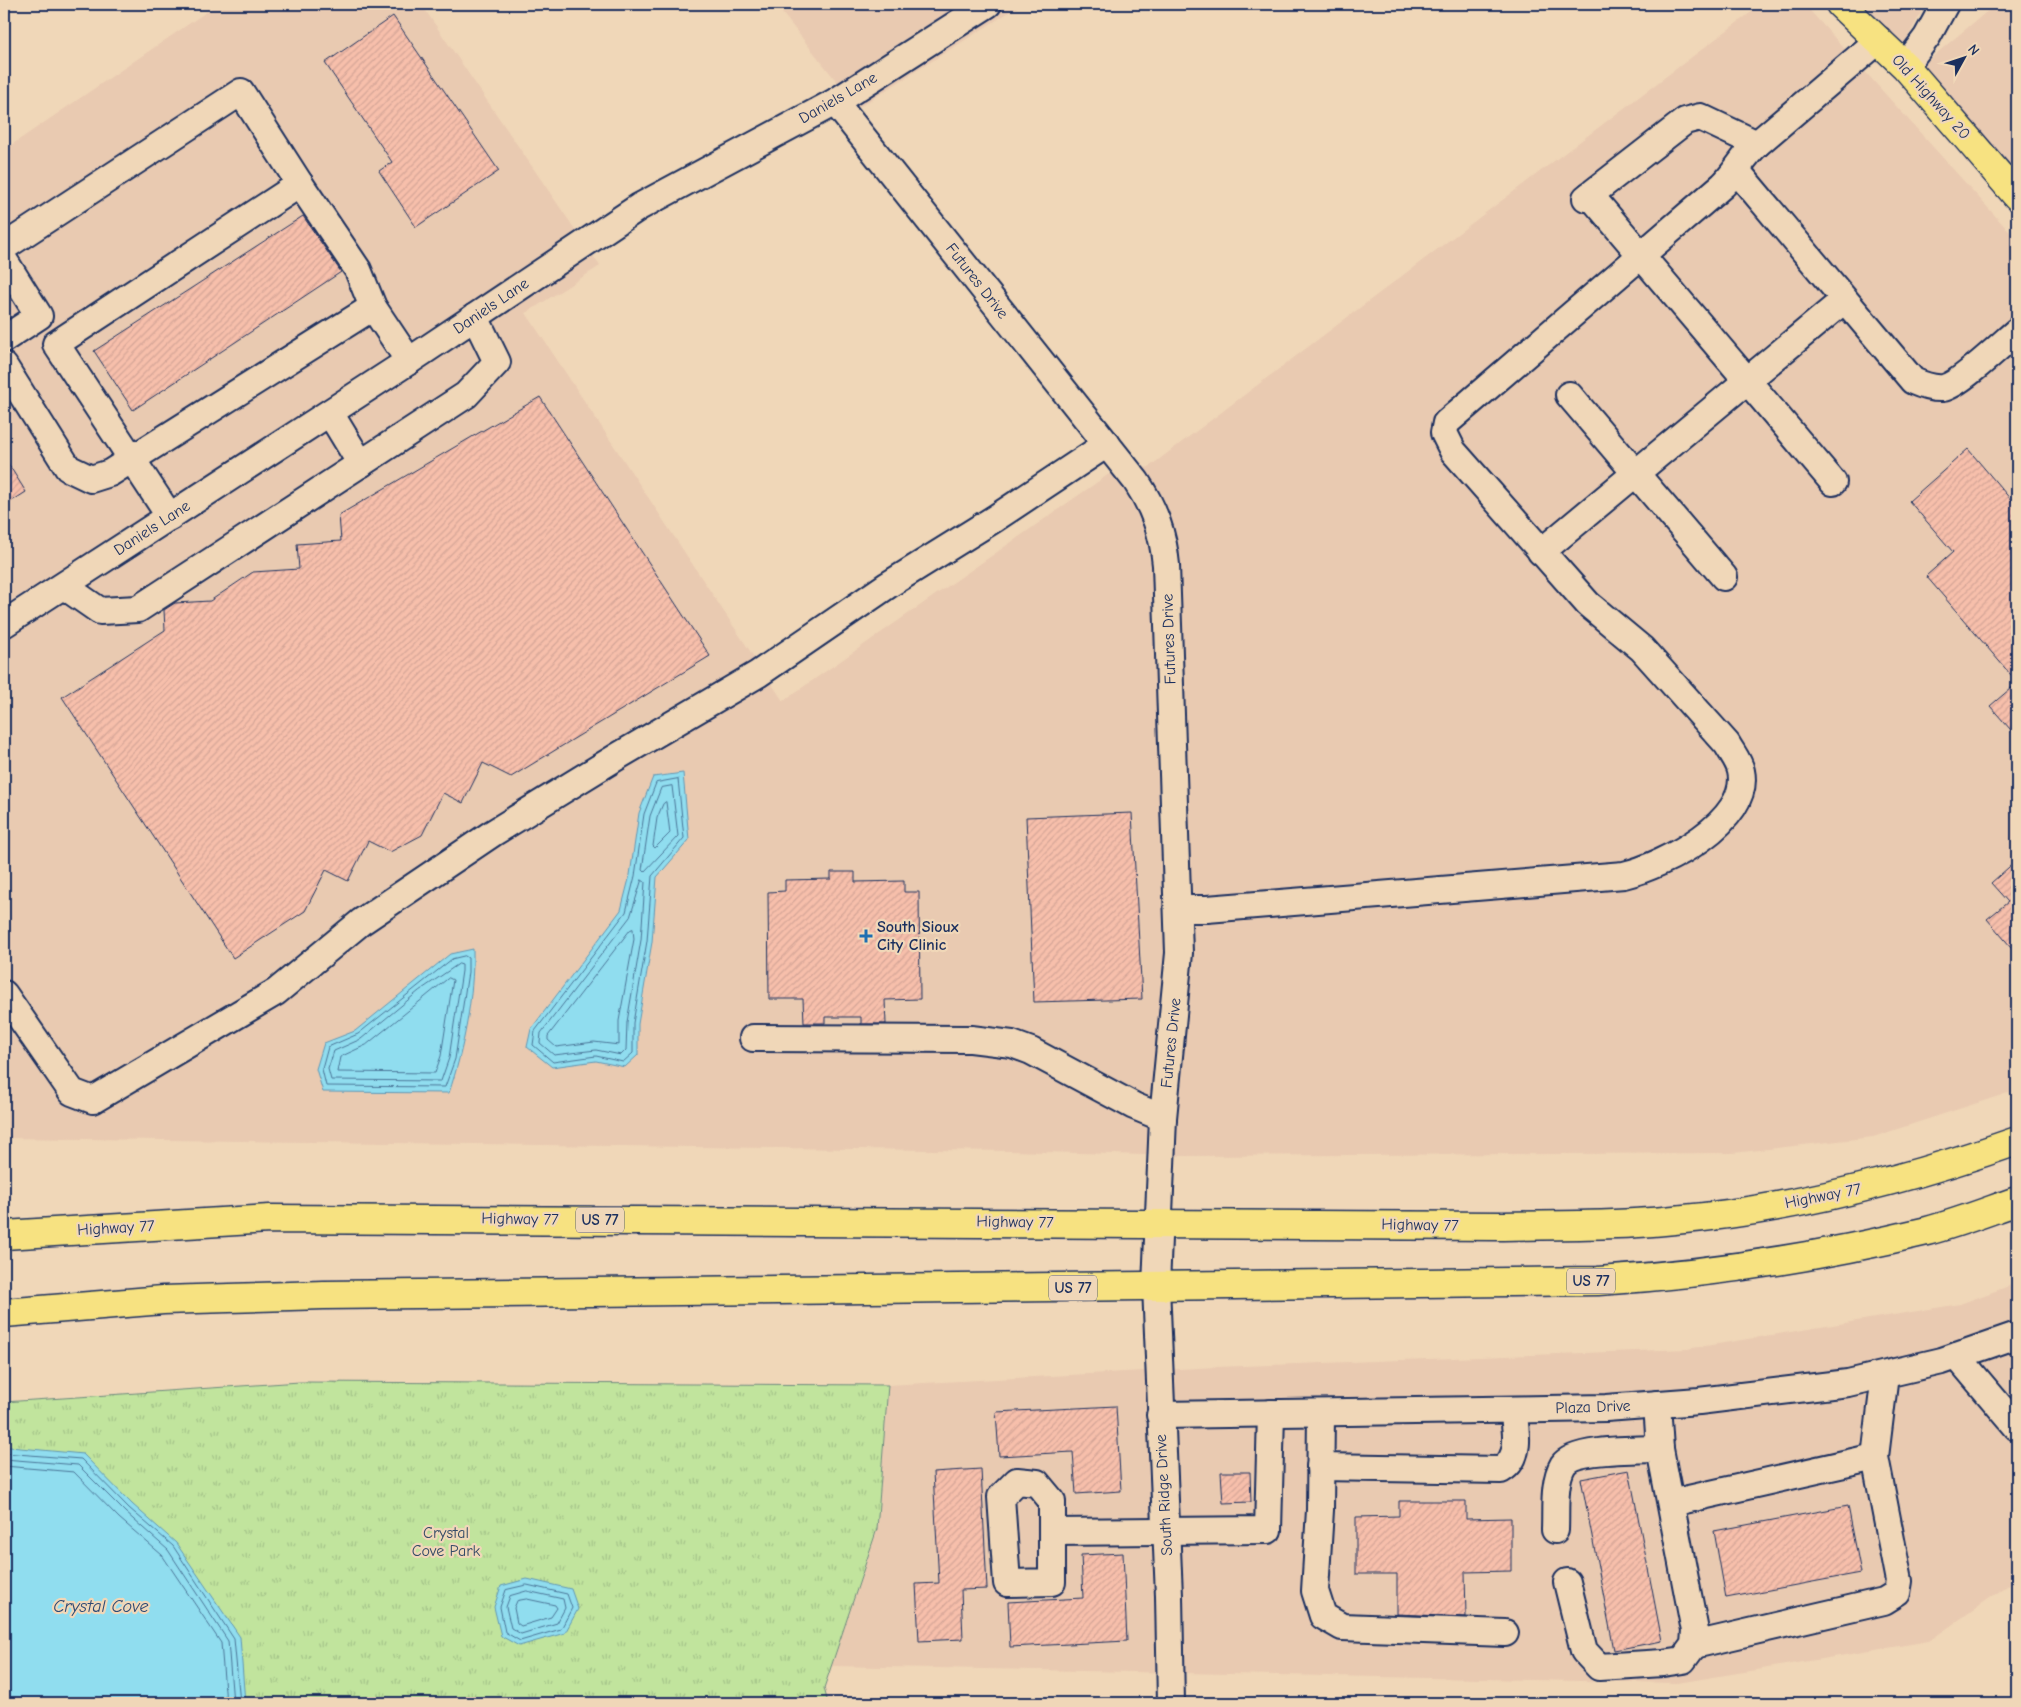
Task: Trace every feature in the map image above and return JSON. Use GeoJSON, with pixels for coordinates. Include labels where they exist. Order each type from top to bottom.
{"type":"FeatureCollection","features":[{"type":"Feature","properties":{"kind":"main road","name":"Old Highway 20"},"geometry":{"type":"LineString","coordinates":[[1840,4],[1905,66],[2017,196]]}},
{"type":"Feature","properties":{"kind":"main road","name":"Highway 77"},"geometry":{"type":"LineString","coordinates":[[4,1235],[270,1219],[1503,1226],[1674,1220],[1753,1210],[1858,1190],[1947,1166],[2017,1141]]}},
{"type":"Feature","properties":{"kind":"main road","name":"US 77"},"geometry":{"type":"LineString","coordinates":[[4,1312],[163,1300],[324,1295],[1598,1281],[1678,1276],[1812,1254],[1928,1230],[2017,1201]]}},
{"type":"Feature","properties":{"kind":"street","name":"Daniels Lane"},"geometry":{"type":"LineString","coordinates":[[4,624],[330,413],[639,207],[835,102],[988,4]]}},
{"type":"Feature","properties":{"kind":"street"},"geometry":{"type":"LineString","coordinates":[[1905,66],[1928,37],[1945,4]]}},
{"type":"Feature","properties":{"kind":"street"},"geometry":{"type":"LineString","coordinates":[[1179,909],[1207,909],[1624,876],[1665,860],[1696,842],[1716,826],[1734,807],[1741,778],[1737,760],[1727,744],[1642,649],[1588,604],[1541,552],[1454,450],[1444,433],[1446,422],[1641,256],[1736,172],[1747,154],[1757,144],[1879,40]]}},
{"type":"Feature","properties":{"kind":"street"},"geometry":{"type":"LineString","coordinates":[[4,247],[241,92],[358,270],[373,307],[409,361]]}},
{"type":"Feature","properties":{"kind":"street","name":"Futures Drive"},"geometry":{"type":"LineString","coordinates":[[835,102],[1136,481],[1152,508],[1165,549],[1179,909],[1177,982],[1163,1118],[1156,1286]]}},
{"type":"Feature","properties":{"kind":"street"},"geometry":{"type":"LineString","coordinates":[[1757,144],[1700,118],[1685,121],[1588,196],[1833,482]]}},
{"type":"Feature","properties":{"kind":"street"},"geometry":{"type":"LineString","coordinates":[[1736,172],[1912,381],[1929,388],[1944,388],[1962,377],[2017,331]]}},
{"type":"Feature","properties":{"kind":"street"},"geometry":{"type":"LineString","coordinates":[[63,340],[300,184]]}},
{"type":"Feature","properties":{"kind":"street"},"geometry":{"type":"LineString","coordinates":[[4,260],[39,316],[63,340],[138,456],[170,517]]}},
{"type":"Feature","properties":{"kind":"street"},"geometry":{"type":"LineString","coordinates":[[1541,552],[1844,300]]}},
{"type":"Feature","properties":{"kind":"street"},"geometry":{"type":"LineString","coordinates":[[4,366],[68,468],[90,479],[110,473],[138,456],[373,307]]}},
{"type":"Feature","properties":{"kind":"street"},"geometry":{"type":"LineString","coordinates":[[4,339],[39,316]]}},
{"type":"Feature","properties":{"kind":"street"},"geometry":{"type":"LineString","coordinates":[[64,586],[100,611],[138,609],[361,464],[466,395],[497,362],[475,317]]}},
{"type":"Feature","properties":{"kind":"street"},"geometry":{"type":"LineString","coordinates":[[1568,395],[1724,577]]}},
{"type":"Feature","properties":{"kind":"street"},"geometry":{"type":"LineString","coordinates":[[330,413],[361,464]]}},
{"type":"Feature","properties":{"kind":"street"},"geometry":{"type":"LineString","coordinates":[[4,994],[72,1092],[93,1100],[276,992],[361,922],[494,833],[620,755],[758,674],[888,585],[994,519],[1107,444]]}},
{"type":"Feature","properties":{"kind":"street"},"geometry":{"type":"LineString","coordinates":[[752,1038],[971,1039],[1005,1042],[1030,1051],[1134,1106],[1163,1118]]}},
{"type":"Feature","properties":{"kind":"street","name":"South Ridge Drive"},"geometry":{"type":"LineString","coordinates":[[1156,1286],[1171,1703]]}},
{"type":"Feature","properties":{"kind":"street","name":"Plaza Drive"},"geometry":{"type":"LineString","coordinates":[[1160,1415],[1606,1408],[1699,1402],[1848,1383],[1957,1356],[2017,1335]]}},
{"type":"Feature","properties":{"kind":"street"},"geometry":{"type":"LineString","coordinates":[[1957,1356],[2017,1427]]}},
{"type":"Feature","properties":{"kind":"street"},"geometry":{"type":"LineString","coordinates":[[1694,1645],[1884,1601],[1897,1593],[1899,1581],[1875,1457],[1884,1374]]}},
{"type":"Feature","properties":{"kind":"street"},"geometry":{"type":"LineString","coordinates":[[1566,1582],[1584,1651],[1599,1667],[1683,1660],[1694,1645],[1695,1631],[1660,1449],[1657,1404]]}},
{"type":"Feature","properties":{"kind":"street"},"geometry":{"type":"LineString","coordinates":[[1320,1467],[1501,1470],[1508,1466],[1518,1442],[1513,1410]]}},
{"type":"Feature","properties":{"kind":"street"},"geometry":{"type":"LineString","coordinates":[[1052,1532],[1268,1530],[1270,1413]]}},
{"type":"Feature","properties":{"kind":"street"},"geometry":{"type":"LineString","coordinates":[[1321,1413],[1315,1590],[1323,1616],[1342,1627],[1505,1633]]}},
{"type":"Feature","properties":{"kind":"street"},"geometry":{"type":"LineString","coordinates":[[1555,1530],[1558,1480],[1564,1464],[1574,1456],[1660,1449]]}},
{"type":"Feature","properties":{"kind":"street"},"geometry":{"type":"LineString","coordinates":[[1671,1503],[1875,1457]]}},
{"type":"Feature","properties":{"kind":"shaded area"},"geometry":{"type":"Polygon","coordinates":[[[218,4],[421,4],[600,266],[526,313],[783,701],[1109,474],[1149,467],[1762,4],[1804,4],[2017,240],[2017,1090],[1873,1137],[1733,1153],[1178,1156],[1011,1151],[4,1138],[4,150],[218,4]]]}},
{"type":"Feature","properties":{"kind":"shaded area"},"geometry":{"type":"Polygon","coordinates":[[[775,4],[1022,4],[858,108],[775,4]]]}},
{"type":"Feature","properties":{"kind":"shaded area"},"geometry":{"type":"Polygon","coordinates":[[[1854,4],[1926,4],[1901,49],[1854,4]]]}},
{"type":"Feature","properties":{"kind":"shaded area"},"geometry":{"type":"Polygon","coordinates":[[[1996,4],[2017,4],[2017,183],[1919,68],[1996,4]]]}},
{"type":"Feature","properties":{"kind":"shaded area"},"geometry":{"type":"Polygon","coordinates":[[[2017,1283],[2017,1579],[1929,1641],[1678,1683],[831,1666],[877,1529],[888,1385],[1216,1367],[1687,1349],[1960,1304],[2017,1283]]]}},
{"type":"Feature","properties":{"kind":"green space","name":"Crystal Cove Park"},"geometry":{"type":"Polygon","coordinates":[[[300,1382],[888,1385],[877,1529],[824,1688],[828,1703],[4,1703],[4,1402],[300,1382]]]}},
{"type":"Feature","properties":{"kind":"water"},"geometry":{"type":"Polygon","coordinates":[[[683,773],[689,840],[657,877],[652,942],[638,1024],[638,1055],[625,1067],[596,1061],[552,1067],[527,1047],[531,1029],[621,910],[630,875],[639,813],[653,777],[683,773]]]}},
{"type":"Feature","properties":{"kind":"water"},"geometry":{"type":"Polygon","coordinates":[[[473,949],[472,985],[467,1022],[449,1093],[323,1092],[316,1069],[324,1043],[355,1031],[450,954],[473,949]]]}},
{"type":"Feature","properties":{"kind":"water","name":"Crystal Cove"},"geometry":{"type":"Polygon","coordinates":[[[4,1448],[83,1454],[132,1504],[176,1543],[240,1637],[245,1703],[4,1703],[4,1448]]]}},
{"type":"Feature","properties":{"kind":"water"},"geometry":{"type":"Polygon","coordinates":[[[527,1579],[571,1589],[578,1609],[565,1633],[519,1646],[501,1636],[494,1607],[501,1586],[527,1579]]]}},
{"type":"Feature","properties":{"kind":"building"},"geometry":{"type":"Polygon","coordinates":[[[393,16],[499,171],[416,227],[379,171],[392,162],[325,63],[393,16]]]}},
{"type":"Feature","properties":{"kind":"building"},"geometry":{"type":"Polygon","coordinates":[[[303,216],[341,272],[133,410],[94,351],[303,216]]]}},
{"type":"Feature","properties":{"kind":"building"},"geometry":{"type":"Polygon","coordinates":[[[540,397],[710,656],[511,777],[483,763],[463,803],[443,793],[422,835],[390,852],[368,841],[348,881],[326,870],[305,911],[233,958],[62,697],[165,630],[164,610],[175,603],[210,601],[253,572],[299,569],[297,544],[341,541],[339,515],[540,397]]]}},
{"type":"Feature","properties":{"kind":"building"},"geometry":{"type":"Polygon","coordinates":[[[1968,449],[2017,507],[2017,682],[1926,576],[1953,552],[1909,501],[1968,449]]]}},
{"type":"Feature","properties":{"kind":"building"},"geometry":{"type":"Polygon","coordinates":[[[4,457],[26,492],[4,506],[4,457]]]}},
{"type":"Feature","properties":{"kind":"building"},"geometry":{"type":"Polygon","coordinates":[[[2017,683],[2017,737],[1990,706],[2017,683]]]}},
{"type":"Feature","properties":{"kind":"building"},"geometry":{"type":"Polygon","coordinates":[[[1132,813],[1142,999],[1034,1002],[1026,817],[1132,813]]]}},
{"type":"Feature","properties":{"kind":"building"},"geometry":{"type":"Polygon","coordinates":[[[2017,860],[2017,954],[1987,919],[2008,902],[1991,883],[2017,860]]]}},
{"type":"Feature","properties":{"kind":"building"},"geometry":{"type":"Polygon","coordinates":[[[831,872],[855,872],[855,882],[904,881],[904,892],[919,892],[920,999],[885,1000],[886,1024],[861,1024],[861,1017],[825,1017],[825,1023],[804,1023],[803,999],[769,999],[768,892],[785,891],[785,880],[831,879],[831,872]]]}},
{"type":"Feature","properties":{"kind":"building"},"geometry":{"type":"Polygon","coordinates":[[[1116,1406],[1121,1491],[1076,1494],[1073,1452],[999,1456],[996,1412],[1116,1406]]]}},
{"type":"Feature","properties":{"kind":"building"},"geometry":{"type":"Polygon","coordinates":[[[981,1469],[987,1589],[961,1590],[963,1639],[919,1641],[916,1584],[939,1583],[933,1472],[981,1469]]]}},
{"type":"Feature","properties":{"kind":"building"},"geometry":{"type":"Polygon","coordinates":[[[1629,1470],[1662,1641],[1614,1650],[1581,1479],[1629,1470]]]}},
{"type":"Feature","properties":{"kind":"building"},"geometry":{"type":"Polygon","coordinates":[[[1221,1472],[1250,1472],[1251,1502],[1223,1503],[1221,1472]]]}},
{"type":"Feature","properties":{"kind":"building"},"geometry":{"type":"Polygon","coordinates":[[[1399,1501],[1466,1501],[1466,1519],[1511,1518],[1511,1571],[1465,1572],[1466,1617],[1397,1614],[1397,1574],[1356,1574],[1356,1517],[1399,1516],[1399,1501]]]}},
{"type":"Feature","properties":{"kind":"building"},"geometry":{"type":"Polygon","coordinates":[[[1848,1506],[1861,1573],[1726,1598],[1714,1531],[1848,1506]]]}},
{"type":"Feature","properties":{"kind":"building"},"geometry":{"type":"Polygon","coordinates":[[[1123,1553],[1127,1641],[1010,1647],[1008,1602],[1083,1598],[1081,1555],[1123,1553]]]}},
{"type":"Feature","properties":{"kind":"place","name":"South Sioux City Clinic"},"geometry":{"type":"Point","coordinates":[866,936]}}]}
